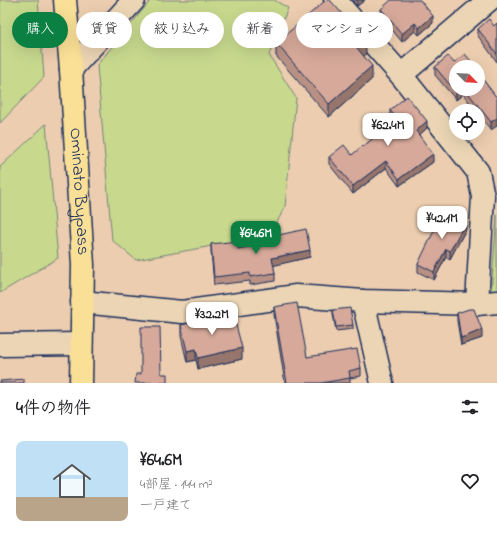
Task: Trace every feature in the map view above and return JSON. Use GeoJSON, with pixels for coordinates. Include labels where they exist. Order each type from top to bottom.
{"type":"FeatureCollection","features":[{"type":"Feature","properties":{"kind":"highway","name":"Ominato Bypass"},"geometry":{"type":"LineString","coordinates":[[65,0],[71,69],[83,265],[81,383]]}},
{"type":"Feature","properties":{"kind":"street"},"geometry":{"type":"LineString","coordinates":[[71,69],[134,0]]}},
{"type":"Feature","properties":{"kind":"street"},"geometry":{"type":"LineString","coordinates":[[82,302],[182,312],[296,296],[363,301],[487,303],[483,196],[478,172],[401,75],[335,0]]}},
{"type":"Feature","properties":{"kind":"street"},"geometry":{"type":"LineString","coordinates":[[401,75],[489,0]]}},
{"type":"Feature","properties":{"kind":"street"},"geometry":{"type":"LineString","coordinates":[[363,301],[382,383]]}},
{"type":"Feature","properties":{"kind":"street"},"geometry":{"type":"LineString","coordinates":[[0,345],[81,344]]}},
{"type":"Feature","properties":{"kind":"green space"},"geometry":{"type":"Polygon","coordinates":[[[0,0],[38,0],[39,12],[12,12],[12,48],[42,48],[44,77],[0,123],[0,0]]]}},
{"type":"Feature","properties":{"kind":"green space"},"geometry":{"type":"Polygon","coordinates":[[[151,0],[274,0],[288,8],[286,12],[232,12],[232,48],[272,48],[269,55],[296,98],[285,206],[271,235],[136,260],[112,240],[97,65],[111,48],[132,48],[132,23],[140,13],[140,48],[224,48],[224,12],[141,12],[151,0]]]}},
{"type":"Feature","properties":{"kind":"green space"},"geometry":{"type":"Polygon","coordinates":[[[46,124],[58,258],[0,293],[0,167],[46,124]]]}},
{"type":"Feature","properties":{"kind":"green space"},"geometry":{"type":"Polygon","coordinates":[[[497,215],[497,292],[491,293],[497,215]]]}},
{"type":"Feature","properties":{"kind":"building"},"geometry":{"type":"Polygon","coordinates":[[[326,0],[330,0],[341,12],[312,12],[326,0]]]}},
{"type":"Feature","properties":{"kind":"building"},"geometry":{"type":"Polygon","coordinates":[[[391,0],[420,0],[433,16],[419,28],[415,23],[402,34],[393,23],[393,12],[384,12],[381,9],[391,0]]]}},
{"type":"Feature","properties":{"kind":"building"},"geometry":{"type":"Polygon","coordinates":[[[489,19],[494,26],[497,23],[497,54],[478,29],[489,19]]]}},
{"type":"Feature","properties":{"kind":"building"},"geometry":{"type":"Polygon","coordinates":[[[296,26],[296,48],[357,48],[372,66],[329,104],[280,48],[288,48],[288,33],[296,26]]]}},
{"type":"Feature","properties":{"kind":"building"},"geometry":{"type":"Polygon","coordinates":[[[465,54],[470,60],[458,60],[465,54]]]}},
{"type":"Feature","properties":{"kind":"building"},"geometry":{"type":"Polygon","coordinates":[[[448,56],[451,60],[449,60],[449,84],[435,67],[448,56]]]}},
{"type":"Feature","properties":{"kind":"building"},"geometry":{"type":"Polygon","coordinates":[[[485,82],[497,98],[497,118],[491,122],[485,114],[485,104],[477,104],[471,96],[485,96],[485,82]]]}},
{"type":"Feature","properties":{"kind":"building"},"geometry":{"type":"Polygon","coordinates":[[[407,96],[427,121],[416,131],[433,154],[399,179],[386,161],[353,186],[329,157],[344,145],[352,155],[362,146],[363,147],[396,118],[390,110],[407,96]]]}},
{"type":"Feature","properties":{"kind":"building"},"geometry":{"type":"Polygon","coordinates":[[[444,210],[466,221],[450,251],[446,249],[434,272],[418,264],[444,210]]]}},
{"type":"Feature","properties":{"kind":"building"},"geometry":{"type":"Polygon","coordinates":[[[306,229],[310,250],[272,258],[275,273],[250,277],[250,273],[214,277],[211,244],[237,241],[238,249],[275,242],[274,236],[306,229]]]}},
{"type":"Feature","properties":{"kind":"building"},"geometry":{"type":"Polygon","coordinates":[[[297,303],[307,357],[357,349],[361,368],[349,371],[350,378],[321,383],[287,383],[274,307],[297,303]]]}},
{"type":"Feature","properties":{"kind":"building"},"geometry":{"type":"Polygon","coordinates":[[[350,308],[353,325],[336,327],[333,310],[350,308]]]}},
{"type":"Feature","properties":{"kind":"building"},"geometry":{"type":"Polygon","coordinates":[[[474,309],[482,330],[461,338],[457,313],[474,309]]]}},
{"type":"Feature","properties":{"kind":"building"},"geometry":{"type":"Polygon","coordinates":[[[233,313],[242,348],[198,358],[196,349],[187,351],[181,325],[233,313]]]}},
{"type":"Feature","properties":{"kind":"building"},"geometry":{"type":"Polygon","coordinates":[[[141,327],[160,327],[161,374],[167,374],[167,383],[135,383],[136,374],[141,374],[141,327]]]}},
{"type":"Feature","properties":{"kind":"building"},"geometry":{"type":"Polygon","coordinates":[[[24,379],[24,383],[0,383],[0,381],[24,379]]]}}]}
